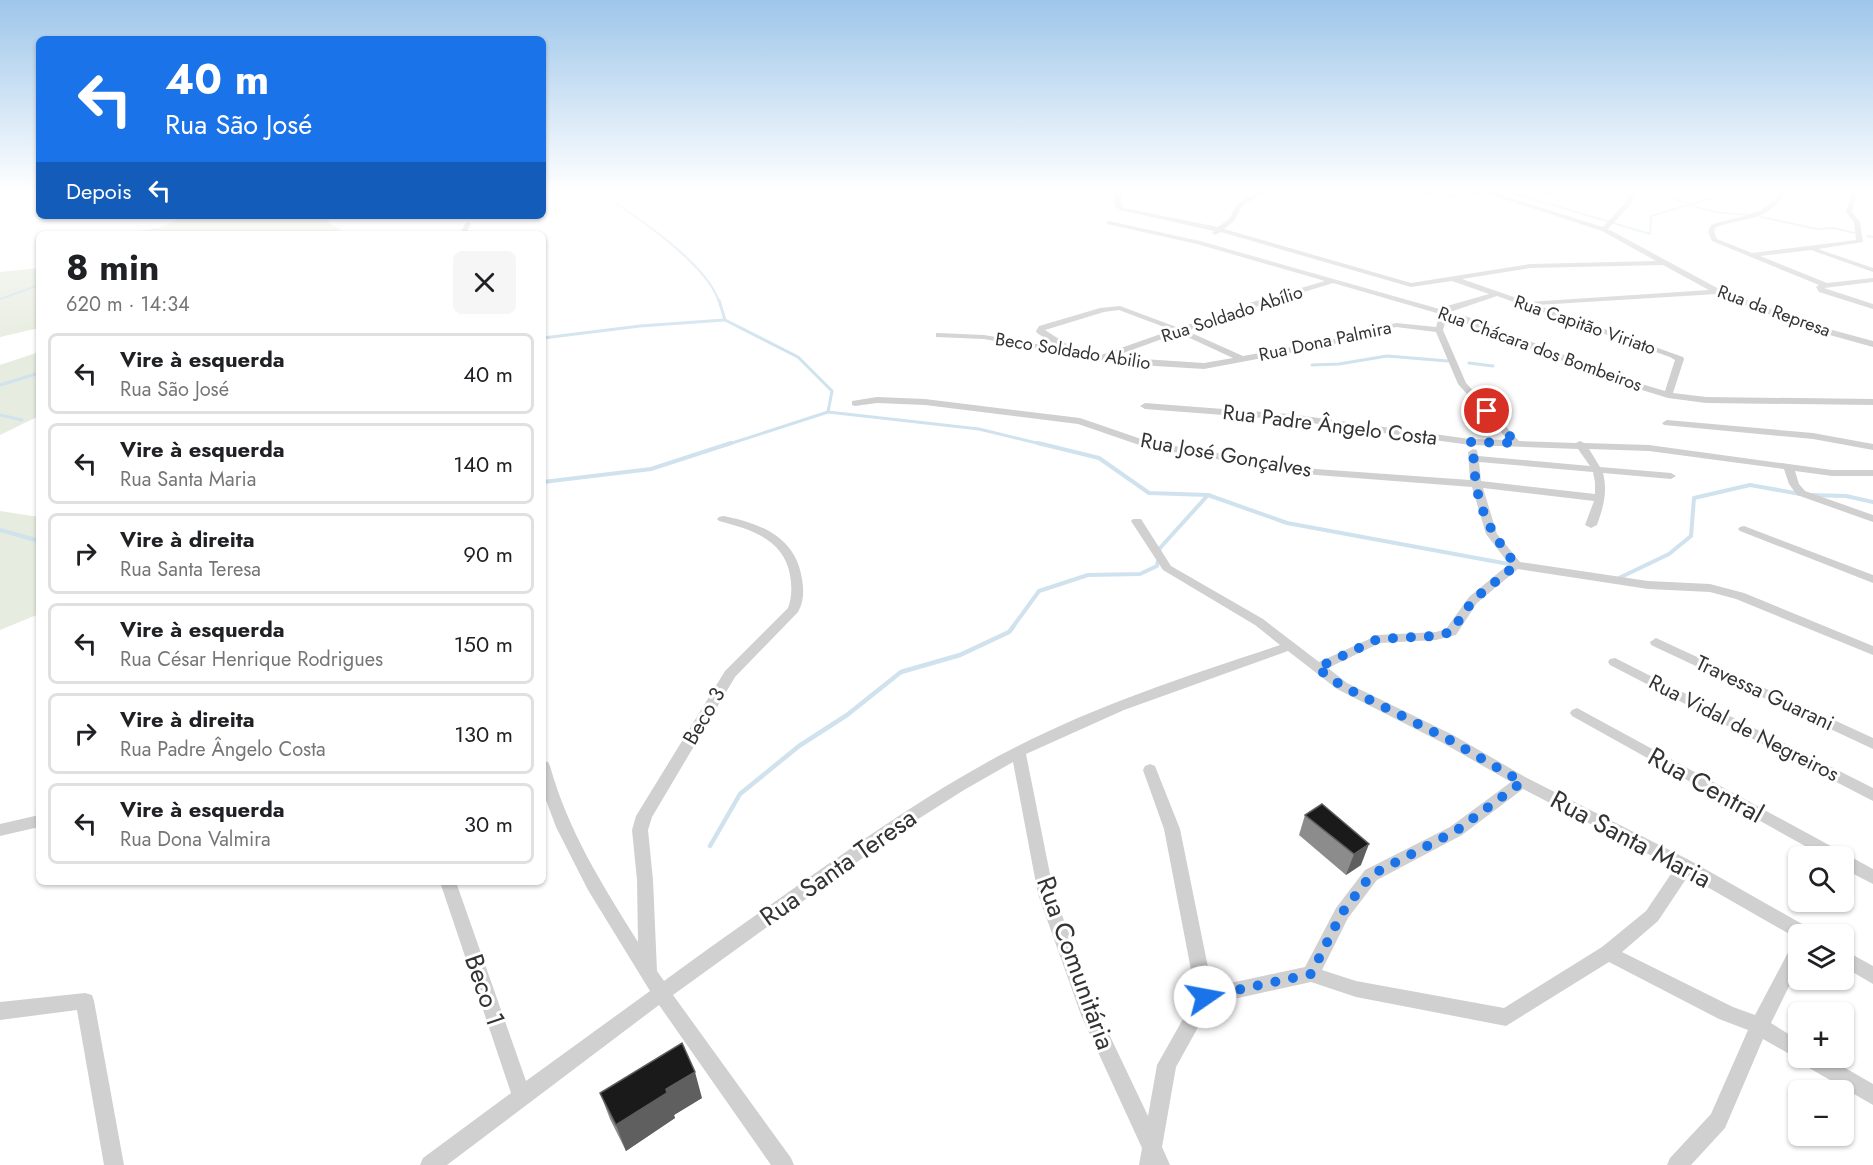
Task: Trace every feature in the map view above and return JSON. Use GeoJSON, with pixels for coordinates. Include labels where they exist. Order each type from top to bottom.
{"type":"FeatureCollection","features":[{"type":"Feature","properties":{"kind":"street","name":"Rua Chácara dos Bombeiros"},"geometry":{"type":"LineString","coordinates":[[1206,244],[1329,282],[1444,313],[1622,381],[1668,395],[1706,400],[1873,402]]}},
{"type":"Feature","properties":{"kind":"street"},"geometry":{"type":"LineString","coordinates":[[1267,244],[1403,284],[1419,285],[1530,266],[1665,262]]}},
{"type":"Feature","properties":{"kind":"street","name":"Rua da Represa"},"geometry":{"type":"LineString","coordinates":[[1631,244],[1718,292],[1812,327],[1873,344]]}},
{"type":"Feature","properties":{"kind":"street"},"geometry":{"type":"LineString","coordinates":[[1724,244],[1826,285]]}},
{"type":"Feature","properties":{"kind":"street"},"geometry":{"type":"LineString","coordinates":[[1748,255],[1840,244]]}},
{"type":"Feature","properties":{"kind":"street"},"geometry":{"type":"LineString","coordinates":[[1810,248],[1873,270]]}},
{"type":"Feature","properties":{"kind":"street","name":"Rua Capitão Viriato"},"geometry":{"type":"LineString","coordinates":[[1455,279],[1680,359],[1668,395]]}},
{"type":"Feature","properties":{"kind":"street"},"geometry":{"type":"LineString","coordinates":[[1873,280],[1820,287],[1822,290],[1873,307]]}},
{"type":"Feature","properties":{"kind":"street","name":"Rua Soldado Abílio"},"geometry":{"type":"LineString","coordinates":[[1100,358],[1252,305],[1329,282]]}},
{"type":"Feature","properties":{"kind":"street"},"geometry":{"type":"LineString","coordinates":[[1521,303],[1718,292]]}},
{"type":"Feature","properties":{"kind":"street"},"geometry":{"type":"LineString","coordinates":[[1496,294],[1450,308],[1444,313],[1439,330],[1462,384],[1516,443]]}},
{"type":"Feature","properties":{"kind":"street","name":"Rua Dona Palmira"},"geometry":{"type":"LineString","coordinates":[[1073,352],[1040,331],[1042,328],[1113,308],[1139,314],[1242,359],[1326,343],[1396,325],[1439,330]]}},
{"type":"Feature","properties":{"kind":"street","name":"Beco Soldado Abilio"},"geometry":{"type":"LineString","coordinates":[[939,334],[984,338],[1100,358],[1194,366],[1242,359]]}},
{"type":"Feature","properties":{"kind":"street","name":"Rua José Gonçalves"},"geometry":{"type":"LineString","coordinates":[[855,403],[878,400],[925,402],[1080,421],[1148,445],[1316,472],[1476,484],[1599,498]]}},
{"type":"Feature","properties":{"kind":"street","name":"Rua Padre Ângelo Costa"},"geometry":{"type":"LineString","coordinates":[[1144,406],[1290,417],[1470,442],[1649,448],[1832,473],[1873,473]]}},
{"type":"Feature","properties":{"kind":"street"},"geometry":{"type":"LineString","coordinates":[[1667,423],[1814,436],[1873,447]]}},
{"type":"Feature","properties":{"kind":"street"},"geometry":{"type":"LineString","coordinates":[[1470,442],[1475,459],[1476,484],[1492,534],[1516,565],[1648,585],[1692,586],[1740,596],[1873,651]]}},
{"type":"Feature","properties":{"kind":"street"},"geometry":{"type":"LineString","coordinates":[[1580,444],[1599,470],[1602,486],[1591,525]]}},
{"type":"Feature","properties":{"kind":"street"},"geometry":{"type":"LineString","coordinates":[[1475,459],[1671,476]]}},
{"type":"Feature","properties":{"kind":"street"},"geometry":{"type":"LineString","coordinates":[[1788,467],[1794,484],[1806,495],[1873,519]]}},
{"type":"Feature","properties":{"kind":"street","name":"Beco 3"},"geometry":{"type":"LineString","coordinates":[[648,974],[645,880],[640,830],[644,816],[721,686],[794,609],[798,600],[792,557],[781,544],[762,529],[748,523],[723,519]]}},
{"type":"Feature","properties":{"kind":"street","name":"Rua Santa Maria"},"geometry":{"type":"LineString","coordinates":[[1137,521],[1167,568],[1260,622],[1342,686],[1448,739],[1522,782],[1684,866],[1788,924]]}},
{"type":"Feature","properties":{"kind":"street"},"geometry":{"type":"LineString","coordinates":[[1744,529],[1873,579]]}},
{"type":"Feature","properties":{"kind":"street"},"geometry":{"type":"LineString","coordinates":[[1317,668],[1378,639],[1436,636],[1451,632],[1473,600],[1516,565]]}},
{"type":"Feature","properties":{"kind":"street","name":"Travessa Guarani"},"geometry":{"type":"LineString","coordinates":[[1656,642],[1873,744]]}},
{"type":"Feature","properties":{"kind":"street","name":"Rua Santa Teresa"},"geometry":{"type":"LineString","coordinates":[[430,1165],[659,993],[876,839],[1018,752],[1064,730],[1290,646]]}},
{"type":"Feature","properties":{"kind":"street","name":"Rua Vidal de Negreiros"},"geometry":{"type":"LineString","coordinates":[[1615,662],[1873,795]]}},
{"type":"Feature","properties":{"kind":"street","name":"Rua Central"},"geometry":{"type":"LineString","coordinates":[[1577,713],[1818,846]]}},
{"type":"Feature","properties":{"kind":"street","name":"Rua Comunitária"},"geometry":{"type":"LineString","coordinates":[[1018,752],[1046,894],[1090,1015],[1154,1160]]}},
{"type":"Feature","properties":{"kind":"street"},"geometry":{"type":"LineString","coordinates":[[1150,770],[1172,829],[1205,997],[1167,1065],[1154,1160]]}},
{"type":"Feature","properties":{"kind":"street"},"geometry":{"type":"LineString","coordinates":[[546,781],[581,864],[659,993],[784,1165]]}},
{"type":"Feature","properties":{"kind":"street"},"geometry":{"type":"LineString","coordinates":[[1311,974],[1342,913],[1371,875],[1456,831],[1522,782]]}},
{"type":"Feature","properties":{"kind":"street"},"geometry":{"type":"LineString","coordinates":[[0,830],[36,822]]}},
{"type":"Feature","properties":{"kind":"street"},"geometry":{"type":"LineString","coordinates":[[1205,997],[1311,974],[1356,989],[1506,1017],[1608,953],[1652,915],[1684,866]]}},
{"type":"Feature","properties":{"kind":"street"},"geometry":{"type":"LineString","coordinates":[[1854,867],[1873,877]]}},
{"type":"Feature","properties":{"kind":"street","name":"Beco 1"},"geometry":{"type":"LineString","coordinates":[[449,885],[522,1097]]}},
{"type":"Feature","properties":{"kind":"street"},"geometry":{"type":"LineString","coordinates":[[1608,953],[1726,1013],[1759,1026],[1788,1044]]}},
{"type":"Feature","properties":{"kind":"street"},"geometry":{"type":"LineString","coordinates":[[1854,964],[1873,976]]}},
{"type":"Feature","properties":{"kind":"street"},"geometry":{"type":"LineString","coordinates":[[1677,1165],[1718,1121],[1759,1026],[1788,970]]}},
{"type":"Feature","properties":{"kind":"street"},"geometry":{"type":"LineString","coordinates":[[0,1011],[85,1001],[114,1165]]}},
{"type":"Feature","properties":{"kind":"street"},"geometry":{"type":"LineString","coordinates":[[1828,1068],[1873,1095]]}},
{"type":"Feature","properties":{"kind":"shaded area"},"geometry":{"type":"Polygon","coordinates":[[[36,268],[36,329],[0,337],[0,272],[36,268]]]}},
{"type":"Feature","properties":{"kind":"shaded area"},"geometry":{"type":"Polygon","coordinates":[[[36,353],[36,417],[0,435],[0,365],[36,353]]]}},
{"type":"Feature","properties":{"kind":"shaded area"},"geometry":{"type":"Polygon","coordinates":[[[0,511],[36,517],[36,615],[0,630],[0,511]]]}},
{"type":"Feature","properties":{"kind":"building"},"geometry":{"type":"Polygon","coordinates":[[[1322,804],[1369,844],[1354,854],[1305,815],[1322,804]]]}},
{"type":"Feature","properties":{"kind":"building"},"geometry":{"type":"Polygon","coordinates":[[[682,1043],[695,1072],[666,1089],[667,1093],[616,1125],[600,1093],[682,1043]]]}},
{"type":"Feature","properties":{"kind":"waterway"},"geometry":{"type":"LineString","coordinates":[[672,244],[703,275],[719,302]]}},
{"type":"Feature","properties":{"kind":"waterway"},"geometry":{"type":"LineString","coordinates":[[0,299],[36,286]]}},
{"type":"Feature","properties":{"kind":"waterway"},"geometry":{"type":"LineString","coordinates":[[719,300],[725,320],[798,357],[832,391],[828,412]]}},
{"type":"Feature","properties":{"kind":"waterway"},"geometry":{"type":"LineString","coordinates":[[546,338],[640,326],[724,320]]}},
{"type":"Feature","properties":{"kind":"waterway"},"geometry":{"type":"LineString","coordinates":[[1312,365],[1339,364],[1387,356],[1448,361]]}},
{"type":"Feature","properties":{"kind":"waterway"},"geometry":{"type":"LineString","coordinates":[[1469,363],[1493,366]]}},
{"type":"Feature","properties":{"kind":"waterway"},"geometry":{"type":"LineString","coordinates":[[0,385],[36,374]]}},
{"type":"Feature","properties":{"kind":"waterway"},"geometry":{"type":"LineString","coordinates":[[726,445],[828,412]]}},
{"type":"Feature","properties":{"kind":"waterway"},"geometry":{"type":"LineString","coordinates":[[828,412],[979,429],[1045,445]]}},
{"type":"Feature","properties":{"kind":"waterway"},"geometry":{"type":"LineString","coordinates":[[0,415],[22,420]]}},
{"type":"Feature","properties":{"kind":"waterway"},"geometry":{"type":"LineString","coordinates":[[546,482],[651,469],[731,443]]}},
{"type":"Feature","properties":{"kind":"waterway"},"geometry":{"type":"LineString","coordinates":[[1038,443],[1099,458],[1149,493],[1208,495]]}},
{"type":"Feature","properties":{"kind":"waterway"},"geometry":{"type":"LineString","coordinates":[[1619,578],[1669,554],[1691,536],[1694,498],[1750,485],[1800,494]]}},
{"type":"Feature","properties":{"kind":"waterway"},"geometry":{"type":"LineString","coordinates":[[1012,628],[1039,591],[1088,575],[1140,574],[1157,566],[1160,548],[1208,495]]}},
{"type":"Feature","properties":{"kind":"waterway"},"geometry":{"type":"LineString","coordinates":[[1208,495],[1287,523],[1514,565]]}},
{"type":"Feature","properties":{"kind":"waterway"},"geometry":{"type":"LineString","coordinates":[[1810,495],[1846,496],[1873,502]]}},
{"type":"Feature","properties":{"kind":"waterway"},"geometry":{"type":"LineString","coordinates":[[0,530],[36,540]]}},
{"type":"Feature","properties":{"kind":"waterway"},"geometry":{"type":"LineString","coordinates":[[710,846],[740,794],[799,746],[847,715],[901,672],[960,655],[1009,632],[1013,627]]}},
{"type":"Feature","properties":{"kind":"route"},"geometry":{"type":"LineString","coordinates":[[1205,997],[1311,974],[1342,913],[1371,875],[1456,831],[1522,782],[1448,739],[1342,686],[1317,668],[1378,639],[1436,636],[1451,632],[1473,600],[1512,571],[1516,565],[1492,534],[1476,484],[1475,459],[1470,442],[1516,443],[1487,411]]}}]}
